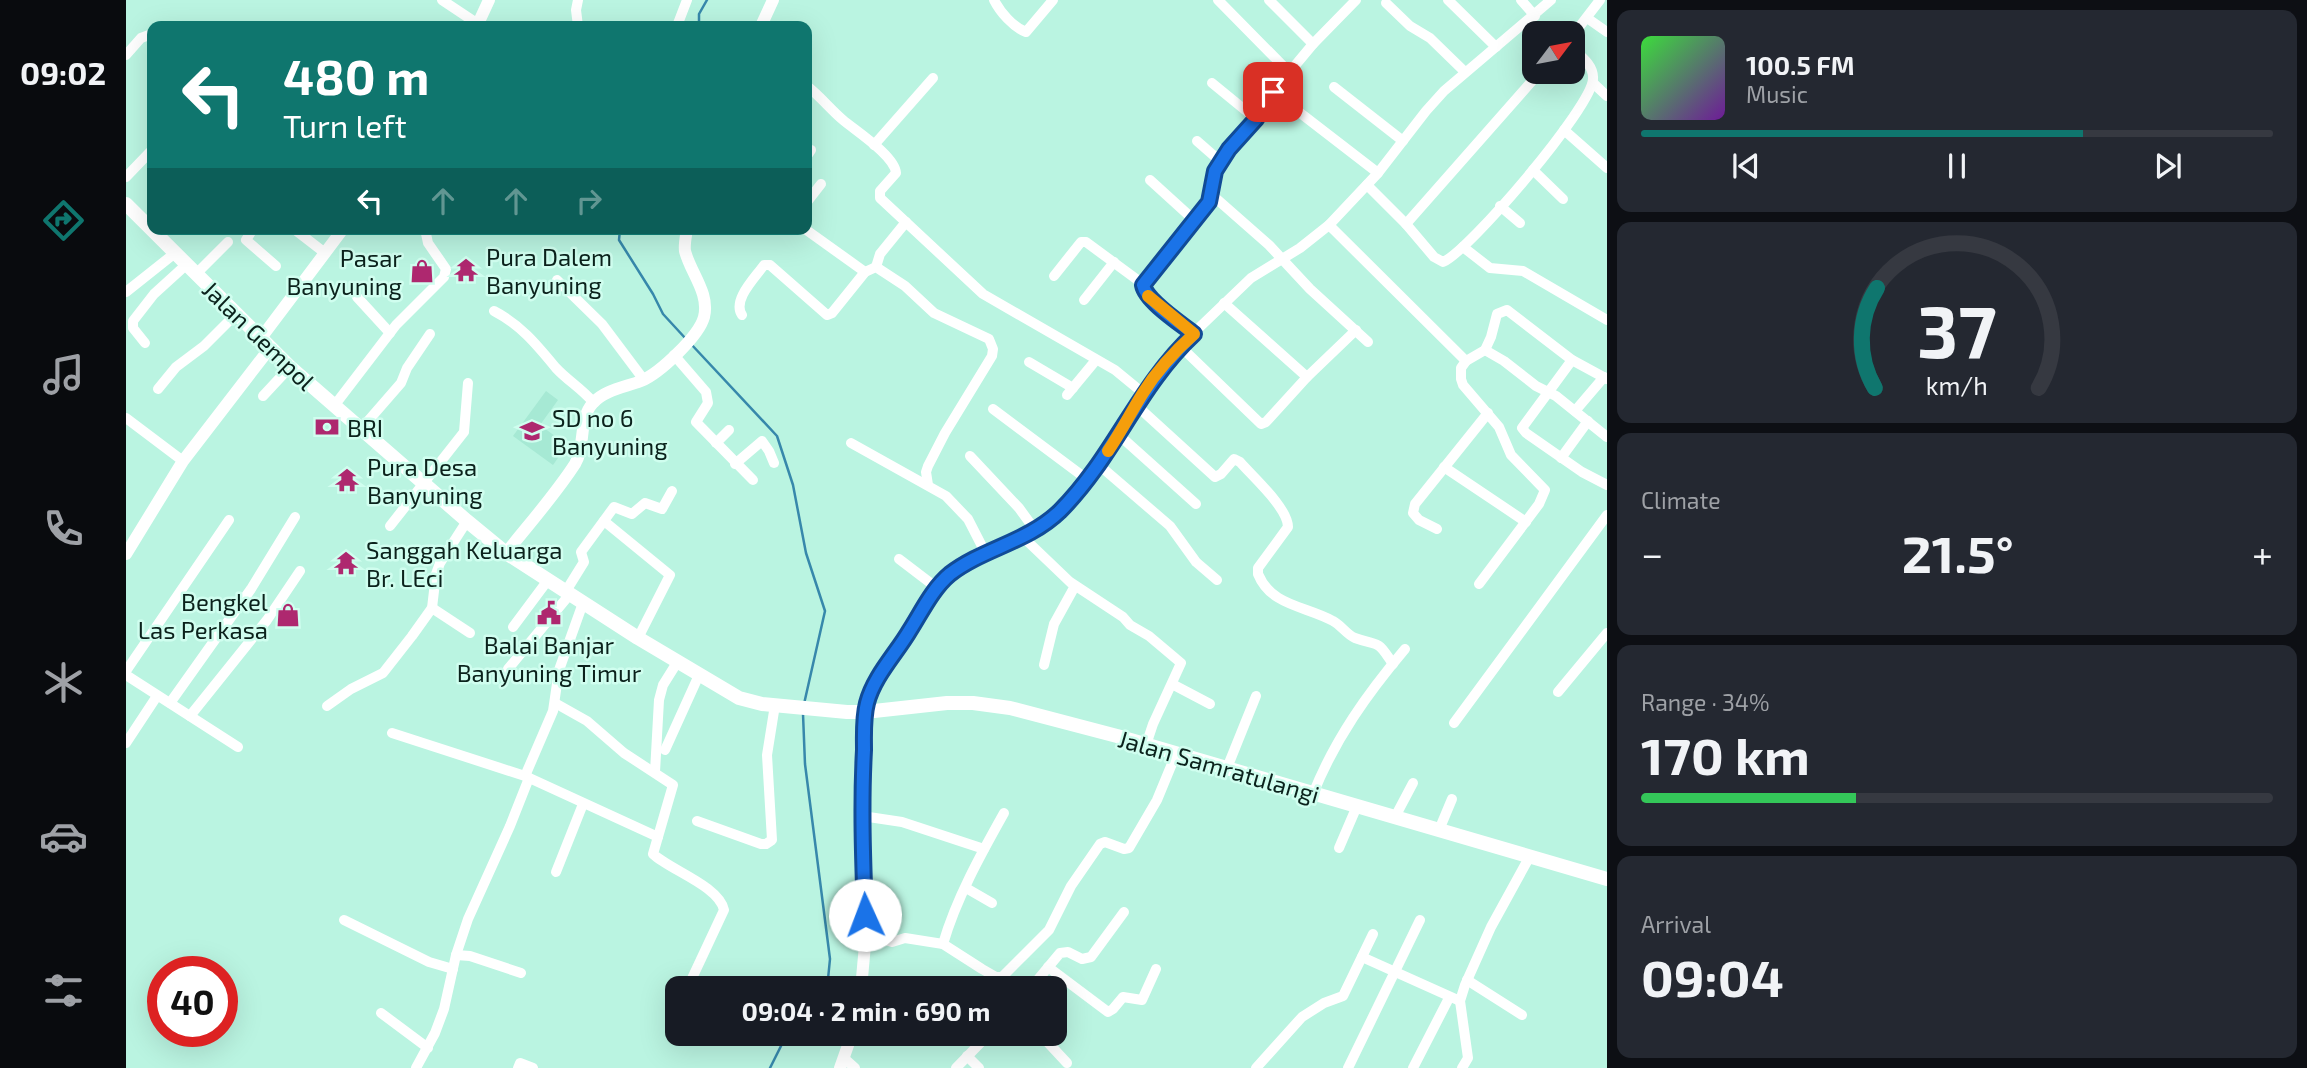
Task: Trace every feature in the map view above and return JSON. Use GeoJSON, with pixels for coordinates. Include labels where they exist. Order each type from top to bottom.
{"type":"FeatureCollection","features":[{"type":"Feature","properties":{"kind":"main road","name":"Jalan Gempol"},"geometry":{"type":"LineString","coordinates":[[126,204],[147,225]]}},
{"type":"Feature","properties":{"kind":"main road","name":"Jalan Gempol"},"geometry":{"type":"LineString","coordinates":[[157,235],[290,367],[506,553],[638,638],[738,698],[825,710]]}},
{"type":"Feature","properties":{"kind":"main road","name":"Jalan Samratulangi"},"geometry":{"type":"LineString","coordinates":[[825,710],[865,712],[936,703],[973,703],[1010,708],[1607,878]]}},
{"type":"Feature","properties":{"kind":"street"},"geometry":{"type":"LineString","coordinates":[[442,0],[472,21]]}},
{"type":"Feature","properties":{"kind":"street"},"geometry":{"type":"LineString","coordinates":[[480,21],[489,0]]}},
{"type":"Feature","properties":{"kind":"street"},"geometry":{"type":"LineString","coordinates":[[577,21],[578,0]]}},
{"type":"Feature","properties":{"kind":"street"},"geometry":{"type":"LineString","coordinates":[[679,21],[687,0]]}},
{"type":"Feature","properties":{"kind":"street"},"geometry":{"type":"LineString","coordinates":[[763,21],[773,0]]}},
{"type":"Feature","properties":{"kind":"street"},"geometry":{"type":"LineString","coordinates":[[993,0],[1019,29],[1026,32],[1053,0]]}},
{"type":"Feature","properties":{"kind":"street"},"geometry":{"type":"LineString","coordinates":[[1218,0],[1289,72]]}},
{"type":"Feature","properties":{"kind":"street"},"geometry":{"type":"LineString","coordinates":[[1269,0],[1313,44]]}},
{"type":"Feature","properties":{"kind":"street"},"geometry":{"type":"LineString","coordinates":[[1143,285],[1209,202],[1215,171],[1256,119],[1273,92],[1313,44],[1356,0]]}},
{"type":"Feature","properties":{"kind":"street"},"geometry":{"type":"LineString","coordinates":[[1448,0],[1496,47]]}},
{"type":"Feature","properties":{"kind":"street"},"geometry":{"type":"LineString","coordinates":[[1521,0],[1535,16]]}},
{"type":"Feature","properties":{"kind":"street"},"geometry":{"type":"LineString","coordinates":[[863,976],[866,934],[862,816],[865,712],[879,676],[937,588],[951,573],[1024,538],[1058,513],[1099,465],[1143,393],[1180,346],[1251,278],[1300,248],[1329,225],[1367,186],[1426,111],[1465,72],[1551,0]]}},
{"type":"Feature","properties":{"kind":"street"},"geometry":{"type":"LineString","coordinates":[[1585,21],[1600,0]]}},
{"type":"Feature","properties":{"kind":"street"},"geometry":{"type":"LineString","coordinates":[[1386,3],[1410,26],[1430,38],[1465,72]]}},
{"type":"Feature","properties":{"kind":"street"},"geometry":{"type":"LineString","coordinates":[[1587,18],[1607,32]]}},
{"type":"Feature","properties":{"kind":"street"},"geometry":{"type":"LineString","coordinates":[[126,55],[141,38],[147,36]]}},
{"type":"Feature","properties":{"kind":"street"},"geometry":{"type":"LineString","coordinates":[[1367,186],[1406,224],[1438,261],[1448,260],[1533,170],[1579,112],[1593,83],[1591,68],[1586,63]]}},
{"type":"Feature","properties":{"kind":"street"},"geometry":{"type":"LineString","coordinates":[[874,145],[933,78]]}},
{"type":"Feature","properties":{"kind":"street"},"geometry":{"type":"LineString","coordinates":[[1212,83],[1256,119]]}},
{"type":"Feature","properties":{"kind":"street"},"geometry":{"type":"LineString","coordinates":[[1593,83],[1607,96]]}},
{"type":"Feature","properties":{"kind":"street"},"geometry":{"type":"LineString","coordinates":[[1406,224],[1529,84]]}},
{"type":"Feature","properties":{"kind":"street"},"geometry":{"type":"LineString","coordinates":[[1334,87],[1403,141]]}},
{"type":"Feature","properties":{"kind":"street"},"geometry":{"type":"LineString","coordinates":[[812,91],[874,145],[896,170],[880,191],[880,198],[983,294],[1115,370],[1143,393]]}},
{"type":"Feature","properties":{"kind":"street"},"geometry":{"type":"LineString","coordinates":[[1273,92],[1378,173]]}},
{"type":"Feature","properties":{"kind":"street"},"geometry":{"type":"LineString","coordinates":[[1564,130],[1607,168]]}},
{"type":"Feature","properties":{"kind":"street"},"geometry":{"type":"LineString","coordinates":[[1197,141],[1221,162]]}},
{"type":"Feature","properties":{"kind":"street"},"geometry":{"type":"LineString","coordinates":[[126,177],[147,155]]}},
{"type":"Feature","properties":{"kind":"street"},"geometry":{"type":"LineString","coordinates":[[1533,170],[1563,199]]}},
{"type":"Feature","properties":{"kind":"street"},"geometry":{"type":"LineString","coordinates":[[1150,180],[1194,220]]}},
{"type":"Feature","properties":{"kind":"street"},"geometry":{"type":"LineString","coordinates":[[812,196],[821,184]]}},
{"type":"Feature","properties":{"kind":"street"},"geometry":{"type":"LineString","coordinates":[[1211,194],[1269,245],[1310,289],[1368,342]]}},
{"type":"Feature","properties":{"kind":"street"},"geometry":{"type":"LineString","coordinates":[[1500,206],[1520,223]]}},
{"type":"Feature","properties":{"kind":"street"},"geometry":{"type":"LineString","coordinates":[[742,315],[739,302],[764,265],[770,265],[780,277],[827,315],[832,313],[865,272],[876,267],[880,254],[906,222]]}},
{"type":"Feature","properties":{"kind":"street"},"geometry":{"type":"LineString","coordinates":[[1329,225],[1466,361]]}},
{"type":"Feature","properties":{"kind":"street"},"geometry":{"type":"LineString","coordinates":[[812,233],[865,272]]}},
{"type":"Feature","properties":{"kind":"street"},"geometry":{"type":"LineString","coordinates":[[249,235],[246,240],[276,266]]}},
{"type":"Feature","properties":{"kind":"street"},"geometry":{"type":"LineString","coordinates":[[302,235],[325,253]]}},
{"type":"Feature","properties":{"kind":"street"},"geometry":{"type":"LineString","coordinates":[[126,554],[183,461],[338,235]]}},
{"type":"Feature","properties":{"kind":"street"},"geometry":{"type":"LineString","coordinates":[[334,406],[390,333],[446,272],[443,263],[428,243],[426,235]]}},
{"type":"Feature","properties":{"kind":"street"},"geometry":{"type":"LineString","coordinates":[[506,553],[575,464],[587,413],[593,402],[604,394],[644,380],[677,353],[702,321],[705,307],[702,292],[685,251],[686,235]]}},
{"type":"Feature","properties":{"kind":"street"},"geometry":{"type":"LineString","coordinates":[[1054,276],[1083,241],[1143,285],[1152,300],[1194,334]]}},
{"type":"Feature","properties":{"kind":"street"},"geometry":{"type":"LineString","coordinates":[[145,343],[133,328],[133,321],[154,294],[228,242]]}},
{"type":"Feature","properties":{"kind":"street"},"geometry":{"type":"LineString","coordinates":[[1463,247],[1490,268],[1523,271],[1607,320]]}},
{"type":"Feature","properties":{"kind":"street"},"geometry":{"type":"LineString","coordinates":[[126,292],[175,253]]}},
{"type":"Feature","properties":{"kind":"street"},"geometry":{"type":"LineString","coordinates":[[1084,300],[1114,262]]}},
{"type":"Feature","properties":{"kind":"street"},"geometry":{"type":"LineString","coordinates":[[876,267],[905,286],[934,313],[989,339],[993,349],[992,356],[928,466],[928,485]]}},
{"type":"Feature","properties":{"kind":"street"},"geometry":{"type":"LineString","coordinates":[[557,280],[602,324],[644,380]]}},
{"type":"Feature","properties":{"kind":"street"},"geometry":{"type":"LineString","coordinates":[[357,297],[390,333]]}},
{"type":"Feature","properties":{"kind":"street"},"geometry":{"type":"LineString","coordinates":[[1224,303],[1307,377]]}},
{"type":"Feature","properties":{"kind":"street"},"geometry":{"type":"LineString","coordinates":[[1479,584],[1539,504],[1545,490],[1511,455],[1503,434],[1463,385],[1461,368],[1466,361],[1485,350],[1497,314],[1507,310],[1572,360],[1605,378],[1575,411]]}},
{"type":"Feature","properties":{"kind":"street"},"geometry":{"type":"LineString","coordinates":[[494,311],[536,342],[556,368],[593,402]]}},
{"type":"Feature","properties":{"kind":"street"},"geometry":{"type":"LineString","coordinates":[[158,389],[176,367],[204,346],[236,314]]}},
{"type":"Feature","properties":{"kind":"street"},"geometry":{"type":"LineString","coordinates":[[1180,346],[1261,424],[1356,330]]}},
{"type":"Feature","properties":{"kind":"street"},"geometry":{"type":"LineString","coordinates":[[362,429],[401,383],[407,368],[430,334]]}},
{"type":"Feature","properties":{"kind":"street"},"geometry":{"type":"LineString","coordinates":[[1485,350],[1550,393],[1607,437]]}},
{"type":"Feature","properties":{"kind":"street"},"geometry":{"type":"LineString","coordinates":[[677,353],[706,393],[708,403],[696,422],[753,480]]}},
{"type":"Feature","properties":{"kind":"street"},"geometry":{"type":"LineString","coordinates":[[1029,362],[1070,391],[1096,360]]}},
{"type":"Feature","properties":{"kind":"street"},"geometry":{"type":"LineString","coordinates":[[1503,434],[1522,428],[1572,360]]}},
{"type":"Feature","properties":{"kind":"street"},"geometry":{"type":"LineString","coordinates":[[263,396],[290,367]]}},
{"type":"Feature","properties":{"kind":"street"},"geometry":{"type":"LineString","coordinates":[[390,526],[464,432],[468,383]]}},
{"type":"Feature","properties":{"kind":"street"},"geometry":{"type":"LineString","coordinates":[[1136,405],[1214,477],[1221,474],[1234,459],[1240,463],[1282,510],[1288,527],[1258,568],[1260,580],[1270,593],[1278,600],[1335,622],[1356,638],[1373,641],[1393,664]]}},
{"type":"Feature","properties":{"kind":"street"},"geometry":{"type":"LineString","coordinates":[[993,409],[1088,480]]}},
{"type":"Feature","properties":{"kind":"street"},"geometry":{"type":"LineString","coordinates":[[1437,529],[1415,516],[1413,508],[1488,413]]}},
{"type":"Feature","properties":{"kind":"street"},"geometry":{"type":"LineString","coordinates":[[126,418],[183,461]]}},
{"type":"Feature","properties":{"kind":"street"},"geometry":{"type":"LineString","coordinates":[[1561,458],[1588,421]]}},
{"type":"Feature","properties":{"kind":"street"},"geometry":{"type":"LineString","coordinates":[[1522,428],[1561,458],[1606,483]]}},
{"type":"Feature","properties":{"kind":"street"},"geometry":{"type":"LineString","coordinates":[[716,443],[729,430]]}},
{"type":"Feature","properties":{"kind":"street"},"geometry":{"type":"LineString","coordinates":[[1119,435],[1195,504]]}},
{"type":"Feature","properties":{"kind":"street"},"geometry":{"type":"LineString","coordinates":[[735,464],[762,441],[774,463]]}},
{"type":"Feature","properties":{"kind":"street"},"geometry":{"type":"LineString","coordinates":[[851,443],[938,490],[957,505],[968,519],[986,554]]}},
{"type":"Feature","properties":{"kind":"street"},"geometry":{"type":"LineString","coordinates":[[970,456],[1019,508],[1035,530]]}},
{"type":"Feature","properties":{"kind":"street"},"geometry":{"type":"LineString","coordinates":[[1099,465],[1170,526],[1196,562],[1217,580]]}},
{"type":"Feature","properties":{"kind":"street"},"geometry":{"type":"LineString","coordinates":[[1444,467],[1526,522]]}},
{"type":"Feature","properties":{"kind":"street"},"geometry":{"type":"LineString","coordinates":[[508,669],[568,592],[584,562],[581,552],[616,507],[632,514],[645,503],[662,509],[672,491]]}},
{"type":"Feature","properties":{"kind":"street"},"geometry":{"type":"LineString","coordinates":[[1454,723],[1607,515]]}},
{"type":"Feature","properties":{"kind":"street"},"geometry":{"type":"LineString","coordinates":[[170,703],[251,589],[295,517]]}},
{"type":"Feature","properties":{"kind":"street"},"geometry":{"type":"LineString","coordinates":[[229,520],[126,673],[157,696],[238,747]]}},
{"type":"Feature","properties":{"kind":"street"},"geometry":{"type":"LineString","coordinates":[[604,521],[670,575],[638,638]]}},
{"type":"Feature","properties":{"kind":"street"},"geometry":{"type":"LineString","coordinates":[[327,706],[351,689],[377,677],[387,668],[432,608],[433,587],[440,562],[467,522]]}},
{"type":"Feature","properties":{"kind":"street"},"geometry":{"type":"LineString","coordinates":[[1024,538],[1075,586],[1123,617],[1126,623],[1149,636],[1180,662],[1146,745]]}},
{"type":"Feature","properties":{"kind":"street"},"geometry":{"type":"LineString","coordinates":[[899,559],[937,588]]}},
{"type":"Feature","properties":{"kind":"street"},"geometry":{"type":"LineString","coordinates":[[190,716],[267,620],[300,571]]}},
{"type":"Feature","properties":{"kind":"street"},"geometry":{"type":"LineString","coordinates":[[513,627],[548,580]]}},
{"type":"Feature","properties":{"kind":"street"},"geometry":{"type":"LineString","coordinates":[[1044,665],[1054,624],[1075,586]]}},
{"type":"Feature","properties":{"kind":"street"},"geometry":{"type":"LineString","coordinates":[[416,1068],[428,1048],[444,1009],[456,955],[468,919],[510,826],[555,703],[559,670],[583,603]]}},
{"type":"Feature","properties":{"kind":"street"},"geometry":{"type":"LineString","coordinates":[[432,608],[470,634]]}},
{"type":"Feature","properties":{"kind":"street"},"geometry":{"type":"LineString","coordinates":[[1558,692],[1607,633]]}},
{"type":"Feature","properties":{"kind":"street"},"geometry":{"type":"LineString","coordinates":[[1313,794],[1325,764],[1349,722],[1405,649]]}},
{"type":"Feature","properties":{"kind":"street"},"geometry":{"type":"LineString","coordinates":[[655,772],[659,700],[663,685],[678,662]]}},
{"type":"Feature","properties":{"kind":"street"},"geometry":{"type":"LineString","coordinates":[[665,750],[699,674]]}},
{"type":"Feature","properties":{"kind":"street"},"geometry":{"type":"LineString","coordinates":[[1172,684],[1210,705]]}},
{"type":"Feature","properties":{"kind":"street"},"geometry":{"type":"LineString","coordinates":[[126,743],[157,696]]}},
{"type":"Feature","properties":{"kind":"street"},"geometry":{"type":"LineString","coordinates":[[1227,768],[1256,696]]}},
{"type":"Feature","properties":{"kind":"street"},"geometry":{"type":"LineString","coordinates":[[555,703],[587,722],[624,753],[670,782],[673,788],[653,851],[655,856],[695,881],[724,905],[693,976]]}},
{"type":"Feature","properties":{"kind":"street"},"geometry":{"type":"LineString","coordinates":[[697,821],[761,844],[772,840],[767,755],[775,705]]}},
{"type":"Feature","properties":{"kind":"street"},"geometry":{"type":"LineString","coordinates":[[392,733],[527,777],[658,837]]}},
{"type":"Feature","properties":{"kind":"street"},"geometry":{"type":"LineString","coordinates":[[866,934],[892,942],[905,938],[943,944],[996,977],[1005,975],[1049,930],[1071,886],[1100,844],[1105,842],[1124,849],[1129,848],[1157,800],[1176,754]]}},
{"type":"Feature","properties":{"kind":"street"},"geometry":{"type":"LineString","coordinates":[[1395,817],[1413,783]]}},
{"type":"Feature","properties":{"kind":"street"},"geometry":{"type":"LineString","coordinates":[[1439,830],[1452,799]]}},
{"type":"Feature","properties":{"kind":"street"},"geometry":{"type":"LineString","coordinates":[[556,872],[583,804]]}},
{"type":"Feature","properties":{"kind":"street"},"geometry":{"type":"LineString","coordinates":[[1339,848],[1357,806]]}},
{"type":"Feature","properties":{"kind":"street"},"geometry":{"type":"LineString","coordinates":[[943,944],[949,924],[1004,813]]}},
{"type":"Feature","properties":{"kind":"street"},"geometry":{"type":"LineString","coordinates":[[862,816],[902,822],[984,849]]}},
{"type":"Feature","properties":{"kind":"street"},"geometry":{"type":"LineString","coordinates":[[1413,1068],[1467,980],[1491,927],[1530,856]]}},
{"type":"Feature","properties":{"kind":"street"},"geometry":{"type":"LineString","coordinates":[[966,888],[992,903]]}},
{"type":"Feature","properties":{"kind":"street"},"geometry":{"type":"LineString","coordinates":[[1041,976],[1060,953],[1082,959],[1091,957],[1124,912]]}},
{"type":"Feature","properties":{"kind":"street"},"geometry":{"type":"LineString","coordinates":[[344,920],[429,962],[453,969]]}},
{"type":"Feature","properties":{"kind":"street"},"geometry":{"type":"LineString","coordinates":[[1348,1068],[1420,920]]}},
{"type":"Feature","properties":{"kind":"street"},"geometry":{"type":"LineString","coordinates":[[1256,1068],[1302,1017],[1324,1003],[1343,996],[1373,934]]}},
{"type":"Feature","properties":{"kind":"street"},"geometry":{"type":"LineString","coordinates":[[456,955],[470,956],[521,974]]}},
{"type":"Feature","properties":{"kind":"street"},"geometry":{"type":"LineString","coordinates":[[1363,957],[1455,1000]]}},
{"type":"Feature","properties":{"kind":"street"},"geometry":{"type":"LineString","coordinates":[[1048,967],[1108,1012],[1114,1009],[1123,997],[1142,1000],[1156,970]]}},
{"type":"Feature","properties":{"kind":"street"},"geometry":{"type":"LineString","coordinates":[[1467,980],[1522,1015]]}},
{"type":"Feature","properties":{"kind":"street"},"geometry":{"type":"LineString","coordinates":[[1455,1000],[1468,1058],[1462,1068]]}},
{"type":"Feature","properties":{"kind":"street"},"geometry":{"type":"LineString","coordinates":[[381,1013],[428,1048]]}},
{"type":"Feature","properties":{"kind":"street"},"geometry":{"type":"LineString","coordinates":[[847,1065],[850,1046]]}},
{"type":"Feature","properties":{"kind":"street"},"geometry":{"type":"LineString","coordinates":[[956,1068],[977,1046]]}},
{"type":"Feature","properties":{"kind":"street"},"geometry":{"type":"LineString","coordinates":[[1051,1046],[1067,1063]]}},
{"type":"Feature","properties":{"kind":"street"},"geometry":{"type":"LineString","coordinates":[[967,1056],[979,1068]]}},
{"type":"Feature","properties":{"kind":"street"},"geometry":{"type":"LineString","coordinates":[[519,1068],[520,1063],[533,1068]]}},
{"type":"Feature","properties":{"kind":"shaded area","name":"SD no 6 Banyuning"},"geometry":{"type":"Polygon","coordinates":[[[546,391],[558,400],[540,425],[567,445],[553,465],[513,436],[546,391]]]}},
{"type":"Feature","properties":{"kind":"waterway"},"geometry":{"type":"LineString","coordinates":[[699,21],[699,14],[707,0]]}},
{"type":"Feature","properties":{"kind":"waterway"},"geometry":{"type":"LineString","coordinates":[[619,235],[619,240],[663,314],[686,339]]}},
{"type":"Feature","properties":{"kind":"waterway"},"geometry":{"type":"LineString","coordinates":[[691,344],[777,436],[793,485],[806,553],[825,611],[804,704]]}},
{"type":"Feature","properties":{"kind":"waterway"},"geometry":{"type":"LineString","coordinates":[[803,714],[805,764],[830,959],[828,976]]}},
{"type":"Feature","properties":{"kind":"waterway"},"geometry":{"type":"LineString","coordinates":[[770,1068],[781,1046]]}},
{"type":"Feature","properties":{"kind":"slow traffic"},"geometry":{"type":"LineString","coordinates":[[1108,451],[1129,421],[1143,393],[1180,346],[1194,334],[1148,296]]}},
{"type":"Feature","properties":{"kind":"place","name":"Pura Dalem Banyuning"},"geometry":{"type":"Point","coordinates":[466,270]}},
{"type":"Feature","properties":{"kind":"place","name":"Pasar Banyuning"},"geometry":{"type":"Point","coordinates":[422,271]}},
{"type":"Feature","properties":{"kind":"place","name":"BRI"},"geometry":{"type":"Point","coordinates":[327,427]}},
{"type":"Feature","properties":{"kind":"place","name":"SD no 6 Banyuning"},"geometry":{"type":"Point","coordinates":[532,431]}},
{"type":"Feature","properties":{"kind":"place","name":"Pura Desa Banyuning"},"geometry":{"type":"Point","coordinates":[347,480]}},
{"type":"Feature","properties":{"kind":"place","name":"Sanggah Keluarga Br. LEci"},"geometry":{"type":"Point","coordinates":[346,563]}},
{"type":"Feature","properties":{"kind":"place","name":"Balai Banjar Banyuning Timur"},"geometry":{"type":"Point","coordinates":[549,613]}},
{"type":"Feature","properties":{"kind":"place","name":"Bengkel Las Perkasa"},"geometry":{"type":"Point","coordinates":[288,615]}},
{"type":"Feature","properties":{"kind":"route"},"geometry":{"type":"LineString","coordinates":[[865,915],[862,816],[865,712],[879,676],[937,588],[951,573],[1024,538],[1058,513],[1088,480],[1129,421],[1151,382],[1180,346],[1194,334],[1152,300],[1143,285],[1209,202],[1215,171],[1229,149],[1256,119],[1273,92]]}}]}
